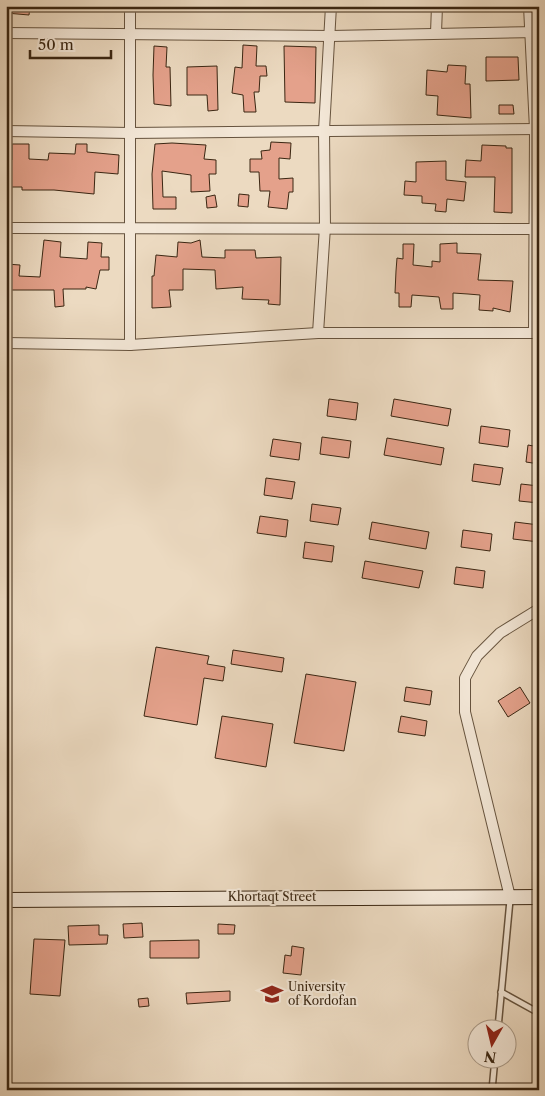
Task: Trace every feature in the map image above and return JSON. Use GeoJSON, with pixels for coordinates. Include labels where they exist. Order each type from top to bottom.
{"type":"FeatureCollection","features":[{"type":"Feature","properties":{"kind":"street"},"geometry":{"type":"LineString","coordinates":[[130,6],[130,345]]}},
{"type":"Feature","properties":{"kind":"street"},"geometry":{"type":"LineString","coordinates":[[318,333],[325,227],[324,130],[331,36],[331,6]]}},
{"type":"Feature","properties":{"kind":"street"},"geometry":{"type":"LineString","coordinates":[[436,32],[437,6]]}},
{"type":"Feature","properties":{"kind":"street"},"geometry":{"type":"LineString","coordinates":[[6,343],[130,345],[318,333],[536,334],[537,129],[534,32],[529,6]]}},
{"type":"Feature","properties":{"kind":"street"},"geometry":{"type":"LineString","coordinates":[[6,33],[331,36],[436,32],[534,32]]}},
{"type":"Feature","properties":{"kind":"street"},"geometry":{"type":"LineString","coordinates":[[6,131],[130,133],[537,129]]}},
{"type":"Feature","properties":{"kind":"street"},"geometry":{"type":"LineString","coordinates":[[6,228],[325,227],[536,229]]}},
{"type":"Feature","properties":{"kind":"street"},"geometry":{"type":"LineString","coordinates":[[510,896],[465,712],[465,678],[477,656],[500,633],[539,609]]}},
{"type":"Feature","properties":{"kind":"street","name":"Khortaqt Street"},"geometry":{"type":"LineString","coordinates":[[6,900],[539,897]]}},
{"type":"Feature","properties":{"kind":"lane"},"geometry":{"type":"LineString","coordinates":[[499,1018],[510,896]]}},
{"type":"Feature","properties":{"kind":"lane"},"geometry":{"type":"LineString","coordinates":[[501,992],[539,1013]]}},
{"type":"Feature","properties":{"kind":"lane"},"geometry":{"type":"LineString","coordinates":[[492,1090],[494,1068]]}},
{"type":"Feature","properties":{"kind":"building"},"geometry":{"type":"Polygon","coordinates":[[[6,6],[30,6],[29,15],[6,13],[6,6]]]}},
{"type":"Feature","properties":{"kind":"building"},"geometry":{"type":"Polygon","coordinates":[[[243,45],[257,46],[256,66],[266,66],[267,76],[260,76],[259,92],[254,92],[256,112],[244,112],[243,95],[232,93],[235,67],[242,68],[243,45]]]}},
{"type":"Feature","properties":{"kind":"building"},"geometry":{"type":"Polygon","coordinates":[[[154,46],[167,47],[166,67],[170,67],[171,106],[154,104],[154,46]]]}},
{"type":"Feature","properties":{"kind":"building"},"geometry":{"type":"Polygon","coordinates":[[[284,46],[316,47],[315,103],[285,102],[284,46]]]}},
{"type":"Feature","properties":{"kind":"building"},"geometry":{"type":"Polygon","coordinates":[[[486,57],[518,57],[519,80],[486,81],[486,57]]]}},
{"type":"Feature","properties":{"kind":"building"},"geometry":{"type":"Polygon","coordinates":[[[448,65],[466,66],[465,84],[470,84],[471,118],[437,115],[438,96],[426,95],[427,70],[447,72],[448,65]]]}},
{"type":"Feature","properties":{"kind":"building"},"geometry":{"type":"Polygon","coordinates":[[[217,66],[218,110],[208,111],[207,95],[187,95],[187,67],[217,66]]]}},
{"type":"Feature","properties":{"kind":"building"},"geometry":{"type":"Polygon","coordinates":[[[499,105],[513,105],[514,114],[499,114],[499,105]]]}},
{"type":"Feature","properties":{"kind":"building"},"geometry":{"type":"Polygon","coordinates":[[[271,142],[291,143],[290,159],[279,158],[279,179],[293,178],[293,192],[289,192],[287,209],[268,207],[270,191],[260,191],[259,172],[250,172],[250,159],[262,159],[261,151],[270,150],[271,142]]]}},
{"type":"Feature","properties":{"kind":"building"},"geometry":{"type":"Polygon","coordinates":[[[12,144],[29,144],[29,159],[48,160],[49,153],[75,154],[76,144],[87,144],[87,152],[119,155],[118,174],[95,172],[94,194],[54,190],[22,190],[22,187],[8,187],[6,161],[12,160],[12,144]]]}},
{"type":"Feature","properties":{"kind":"building"},"geometry":{"type":"Polygon","coordinates":[[[155,144],[206,145],[204,159],[216,160],[216,174],[209,174],[210,191],[191,192],[191,175],[162,171],[163,197],[176,197],[176,209],[153,209],[152,174],[155,144]]]}},
{"type":"Feature","properties":{"kind":"building"},"geometry":{"type":"Polygon","coordinates":[[[482,145],[512,148],[512,213],[494,212],[495,177],[465,177],[466,160],[481,161],[482,145]]]}},
{"type":"Feature","properties":{"kind":"building"},"geometry":{"type":"Polygon","coordinates":[[[446,161],[446,180],[466,182],[464,201],[447,199],[446,212],[435,211],[436,204],[422,203],[422,196],[404,195],[405,181],[416,182],[416,162],[446,161]]]}},
{"type":"Feature","properties":{"kind":"building"},"geometry":{"type":"Polygon","coordinates":[[[239,194],[249,195],[248,207],[238,206],[239,194]]]}},
{"type":"Feature","properties":{"kind":"building"},"geometry":{"type":"Polygon","coordinates":[[[215,195],[217,207],[207,208],[206,197],[215,195]]]}},
{"type":"Feature","properties":{"kind":"building"},"geometry":{"type":"Polygon","coordinates":[[[44,240],[61,242],[60,257],[87,259],[88,242],[102,243],[101,257],[109,257],[109,270],[100,270],[96,289],[86,287],[86,289],[63,289],[64,306],[55,307],[54,290],[6,290],[6,264],[20,265],[19,276],[40,277],[44,240]]]}},
{"type":"Feature","properties":{"kind":"building"},"geometry":{"type":"Polygon","coordinates":[[[200,240],[202,257],[225,258],[225,250],[255,250],[256,258],[281,257],[280,305],[268,304],[269,300],[242,299],[243,287],[216,289],[215,270],[183,269],[183,290],[169,290],[171,307],[152,308],[152,276],[154,276],[156,255],[177,257],[178,242],[191,243],[200,240]]]}},
{"type":"Feature","properties":{"kind":"building"},"geometry":{"type":"Polygon","coordinates":[[[457,243],[457,253],[481,254],[478,280],[513,281],[510,312],[493,308],[493,311],[479,310],[480,295],[453,293],[453,309],[441,309],[439,297],[412,295],[411,307],[399,307],[399,293],[395,293],[396,271],[397,258],[403,259],[403,244],[414,244],[413,265],[432,267],[432,261],[440,262],[440,244],[457,243]]]}},
{"type":"Feature","properties":{"kind":"building"},"geometry":{"type":"Polygon","coordinates":[[[329,399],[358,403],[356,420],[327,416],[329,399]]]}},
{"type":"Feature","properties":{"kind":"building"},"geometry":{"type":"Polygon","coordinates":[[[394,399],[451,409],[448,426],[391,416],[394,399]]]}},
{"type":"Feature","properties":{"kind":"building"},"geometry":{"type":"Polygon","coordinates":[[[481,426],[510,430],[508,447],[479,443],[481,426]]]}},
{"type":"Feature","properties":{"kind":"building"},"geometry":{"type":"Polygon","coordinates":[[[322,437],[351,441],[349,458],[320,454],[322,437]]]}},
{"type":"Feature","properties":{"kind":"building"},"geometry":{"type":"Polygon","coordinates":[[[387,438],[444,448],[441,465],[384,455],[387,438]]]}},
{"type":"Feature","properties":{"kind":"building"},"geometry":{"type":"Polygon","coordinates":[[[273,439],[301,443],[299,460],[270,456],[273,439]]]}},
{"type":"Feature","properties":{"kind":"building"},"geometry":{"type":"Polygon","coordinates":[[[528,445],[539,447],[539,464],[526,462],[528,445]]]}},
{"type":"Feature","properties":{"kind":"building"},"geometry":{"type":"Polygon","coordinates":[[[474,464],[503,468],[500,485],[472,481],[474,464]]]}},
{"type":"Feature","properties":{"kind":"building"},"geometry":{"type":"Polygon","coordinates":[[[266,478],[295,482],[292,499],[264,495],[266,478]]]}},
{"type":"Feature","properties":{"kind":"building"},"geometry":{"type":"Polygon","coordinates":[[[521,484],[539,486],[539,503],[519,501],[521,484]]]}},
{"type":"Feature","properties":{"kind":"building"},"geometry":{"type":"Polygon","coordinates":[[[312,504],[341,508],[338,525],[310,521],[312,504]]]}},
{"type":"Feature","properties":{"kind":"building"},"geometry":{"type":"Polygon","coordinates":[[[260,516],[288,520],[286,537],[257,533],[260,516]]]}},
{"type":"Feature","properties":{"kind":"building"},"geometry":{"type":"Polygon","coordinates":[[[372,522],[429,532],[426,549],[369,539],[372,522]]]}},
{"type":"Feature","properties":{"kind":"building"},"geometry":{"type":"Polygon","coordinates":[[[515,522],[539,525],[539,542],[513,539],[515,522]]]}},
{"type":"Feature","properties":{"kind":"building"},"geometry":{"type":"Polygon","coordinates":[[[463,530],[492,534],[490,551],[461,547],[463,530]]]}},
{"type":"Feature","properties":{"kind":"building"},"geometry":{"type":"Polygon","coordinates":[[[305,542],[334,546],[332,562],[303,558],[305,542]]]}},
{"type":"Feature","properties":{"kind":"building"},"geometry":{"type":"Polygon","coordinates":[[[365,561],[423,571],[419,588],[362,578],[365,561]]]}},
{"type":"Feature","properties":{"kind":"building"},"geometry":{"type":"Polygon","coordinates":[[[456,567],[485,571],[483,588],[454,584],[456,567]]]}},
{"type":"Feature","properties":{"kind":"building"},"geometry":{"type":"Polygon","coordinates":[[[156,647],[209,656],[207,664],[225,667],[223,681],[204,678],[197,725],[144,716],[156,647]]]}},
{"type":"Feature","properties":{"kind":"building"},"geometry":{"type":"Polygon","coordinates":[[[233,650],[284,658],[282,672],[231,664],[233,650]]]}},
{"type":"Feature","properties":{"kind":"building"},"geometry":{"type":"Polygon","coordinates":[[[306,674],[356,682],[344,751],[294,743],[306,674]]]}},
{"type":"Feature","properties":{"kind":"building"},"geometry":{"type":"Polygon","coordinates":[[[406,687],[432,691],[430,705],[404,701],[406,687]]]}},
{"type":"Feature","properties":{"kind":"building"},"geometry":{"type":"Polygon","coordinates":[[[520,687],[530,703],[508,717],[498,701],[520,687]]]}},
{"type":"Feature","properties":{"kind":"building"},"geometry":{"type":"Polygon","coordinates":[[[222,716],[273,724],[266,767],[215,758],[222,716]]]}},
{"type":"Feature","properties":{"kind":"building"},"geometry":{"type":"Polygon","coordinates":[[[401,716],[427,721],[425,736],[398,732],[401,716]]]}},
{"type":"Feature","properties":{"kind":"building"},"geometry":{"type":"Polygon","coordinates":[[[142,923],[143,937],[124,938],[123,924],[142,923]]]}},
{"type":"Feature","properties":{"kind":"building"},"geometry":{"type":"Polygon","coordinates":[[[218,924],[235,925],[234,934],[218,934],[218,924]]]}},
{"type":"Feature","properties":{"kind":"building"},"geometry":{"type":"Polygon","coordinates":[[[99,925],[99,935],[108,935],[107,944],[69,945],[68,926],[99,925]]]}},
{"type":"Feature","properties":{"kind":"building"},"geometry":{"type":"Polygon","coordinates":[[[34,939],[65,940],[60,996],[30,994],[34,939]]]}},
{"type":"Feature","properties":{"kind":"building"},"geometry":{"type":"Polygon","coordinates":[[[199,940],[199,958],[150,958],[150,941],[199,940]]]}},
{"type":"Feature","properties":{"kind":"building"},"geometry":{"type":"Polygon","coordinates":[[[292,946],[304,948],[301,975],[283,973],[285,955],[291,956],[292,946]]]}},
{"type":"Feature","properties":{"kind":"building"},"geometry":{"type":"Polygon","coordinates":[[[230,991],[230,1001],[187,1004],[186,993],[230,991]]]}},
{"type":"Feature","properties":{"kind":"building"},"geometry":{"type":"Polygon","coordinates":[[[148,998],[149,1006],[139,1007],[138,999],[148,998]]]}},
{"type":"Feature","properties":{"kind":"place","name":"University of Kordofan"},"geometry":{"type":"Point","coordinates":[272,994]}}]}
